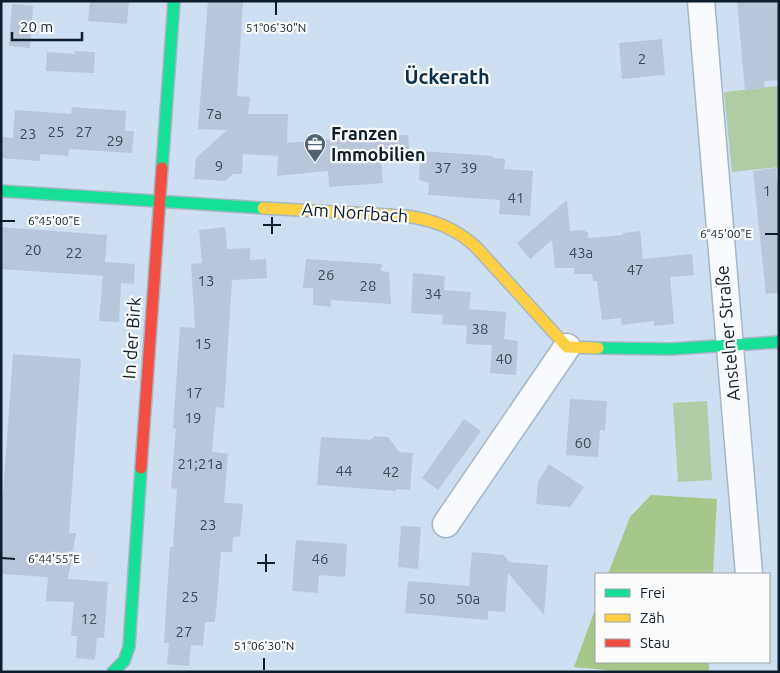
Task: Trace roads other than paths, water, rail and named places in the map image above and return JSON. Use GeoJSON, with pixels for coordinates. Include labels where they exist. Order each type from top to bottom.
{"type":"FeatureCollection","features":[{"type":"Feature","properties":{"kind":"street","name":"In der Birk"},"geometry":{"type":"LineString","coordinates":[[113,672],[122,667],[127,657],[129,646],[158,202],[174,1]]}},
{"type":"Feature","properties":{"kind":"street","name":"Anstelner Straße"},"geometry":{"type":"LineString","coordinates":[[702,1],[749,573]]}},
{"type":"Feature","properties":{"kind":"street","name":"Am Norfbach"},"geometry":{"type":"LineString","coordinates":[[1,191],[430,219],[464,235],[567,348]]}},
{"type":"Feature","properties":{"kind":"street"},"geometry":{"type":"LineString","coordinates":[[446,524],[567,348],[671,349],[779,342]]}},
{"type":"Feature","properties":{"kind":"place","name":"Franzen Immobilien"},"geometry":{"type":"Point","coordinates":[315,163]}},
{"type":"Feature","properties":{"kind":"district","name":"Ückerath"},"geometry":{"type":"Point","coordinates":[447,77]}}]}
